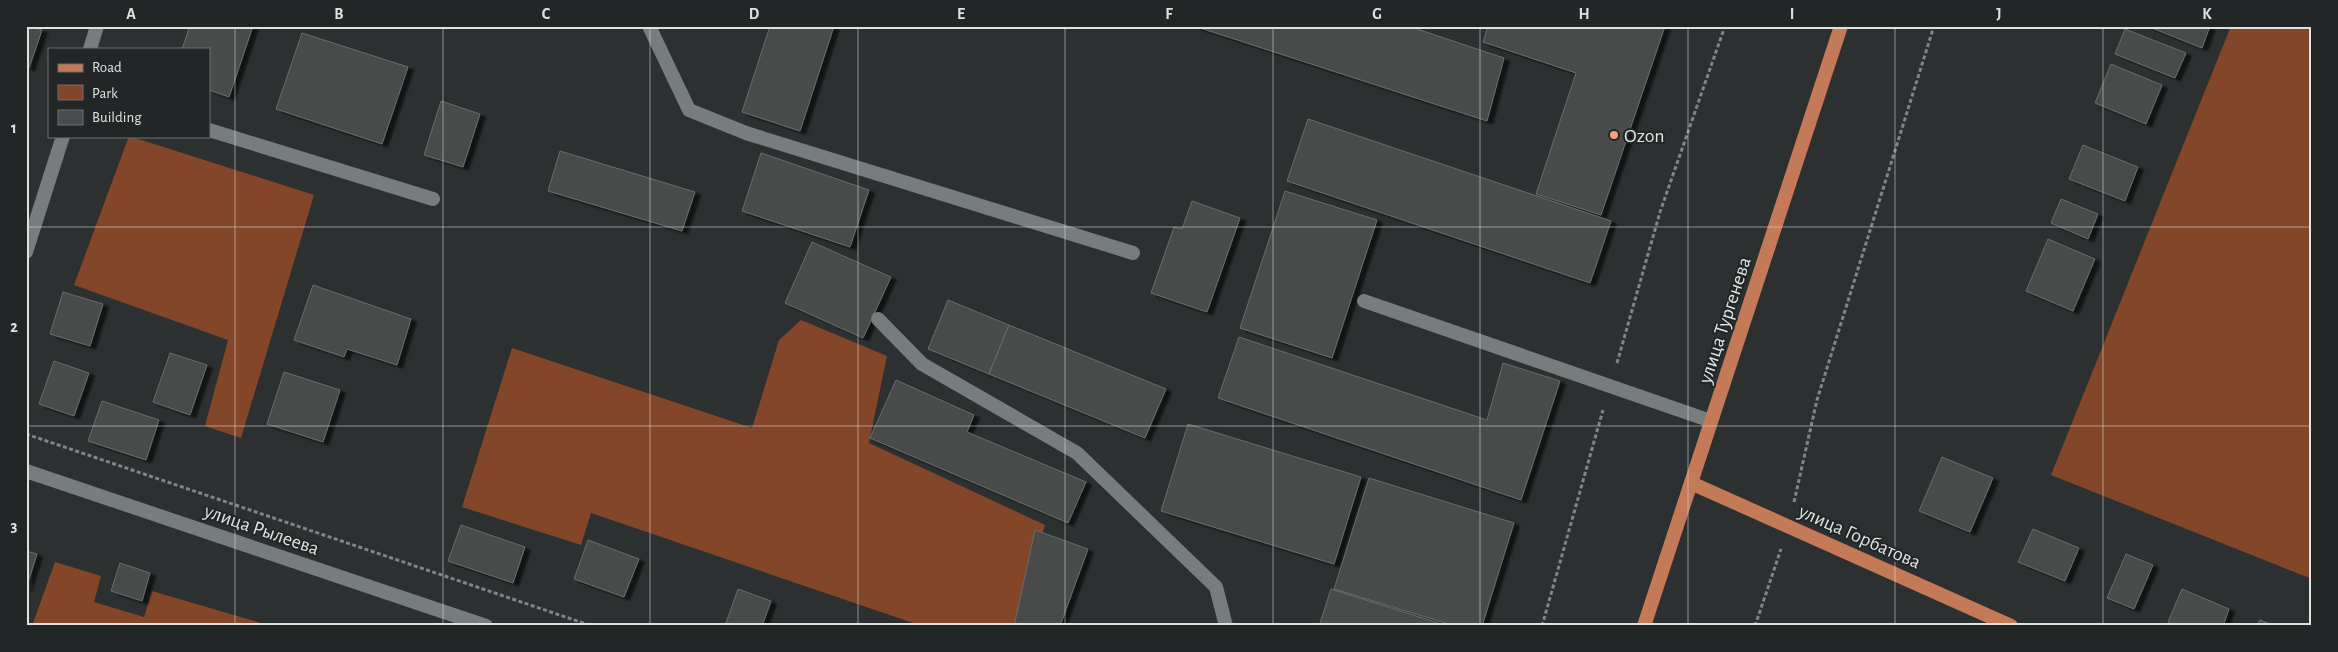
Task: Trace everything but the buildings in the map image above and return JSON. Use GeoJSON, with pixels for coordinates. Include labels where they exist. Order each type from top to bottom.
{"type":"FeatureCollection","features":[{"type":"Feature","properties":{"kind":"main road","name":"улица Тургенева"},"geometry":{"type":"LineString","coordinates":[[1644,626],[1841,26]]}},
{"type":"Feature","properties":{"kind":"main road","name":"улица Горбатова"},"geometry":{"type":"LineString","coordinates":[[1691,483],[2011,626]]}},
{"type":"Feature","properties":{"kind":"street"},"geometry":{"type":"LineString","coordinates":[[90,48],[97,26]]}},
{"type":"Feature","properties":{"kind":"street"},"geometry":{"type":"LineString","coordinates":[[649,26],[689,110],[746,133],[1133,253]]}},
{"type":"Feature","properties":{"kind":"street"},"geometry":{"type":"LineString","coordinates":[[210,130],[433,199]]}},
{"type":"Feature","properties":{"kind":"street"},"geometry":{"type":"LineString","coordinates":[[26,252],[62,138]]}},
{"type":"Feature","properties":{"kind":"street"},"geometry":{"type":"LineString","coordinates":[[1364,301],[1712,421]]}},
{"type":"Feature","properties":{"kind":"street"},"geometry":{"type":"LineString","coordinates":[[878,319],[922,364],[1077,453],[1216,587],[1226,626]]}},
{"type":"Feature","properties":{"kind":"street","name":"улица Рылеева"},"geometry":{"type":"LineString","coordinates":[[26,471],[486,626]]}},
{"type":"Feature","properties":{"kind":"path"},"geometry":{"type":"LineString","coordinates":[[1542,626],[1660,212],[1725,26]]}},
{"type":"Feature","properties":{"kind":"path"},"geometry":{"type":"LineString","coordinates":[[1755,626],[1788,526],[1817,400],[1934,26]]}},
{"type":"Feature","properties":{"kind":"path"},"geometry":{"type":"LineString","coordinates":[[26,434],[592,626]]}},
{"type":"Feature","properties":{"kind":"green space"},"geometry":{"type":"Polygon","coordinates":[[[2231,26],[2312,26],[2312,579],[2051,475],[2231,26]]]}},
{"type":"Feature","properties":{"kind":"green space"},"geometry":{"type":"Polygon","coordinates":[[[128,138],[135,138],[314,195],[241,438],[205,426],[228,340],[74,285],[128,138]]]}},
{"type":"Feature","properties":{"kind":"green space"},"geometry":{"type":"Polygon","coordinates":[[[801,320],[887,356],[869,443],[1045,525],[1016,626],[922,626],[591,513],[581,545],[462,507],[512,348],[752,428],[779,340],[801,320]]]}},
{"type":"Feature","properties":{"kind":"green space"},"geometry":{"type":"Polygon","coordinates":[[[55,562],[101,576],[94,602],[144,617],[152,591],[271,626],[32,626],[55,562]]]}},
{"type":"Feature","properties":{"kind":"place","name":"Ozon"},"geometry":{"type":"Point","coordinates":[1614,135]}}]}
